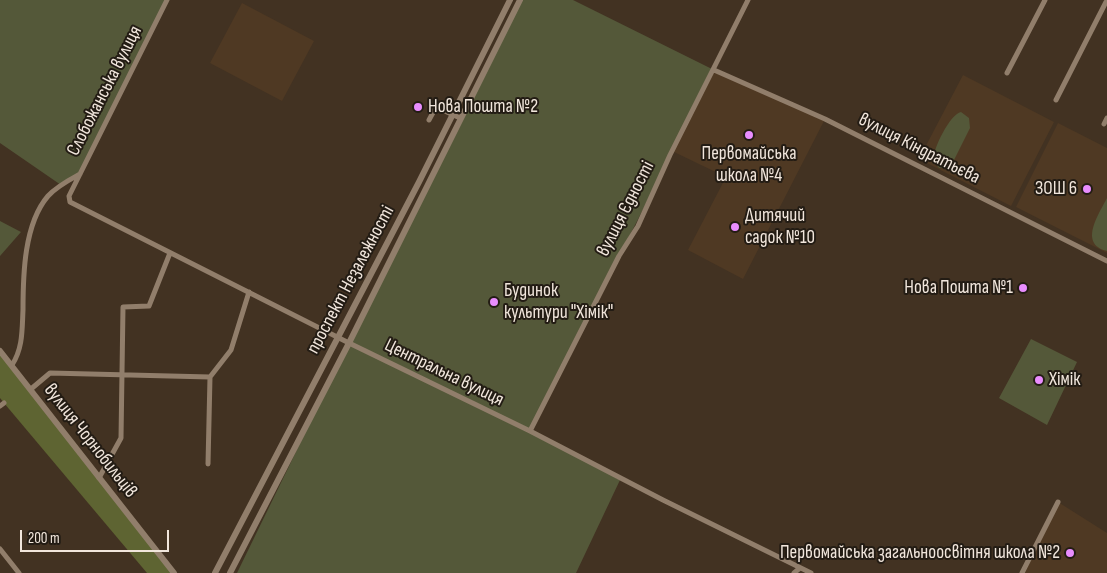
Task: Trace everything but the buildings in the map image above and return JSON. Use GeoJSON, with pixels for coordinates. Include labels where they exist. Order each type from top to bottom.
{"type":"FeatureCollection","features":[{"type":"Feature","properties":{"kind":"street","name":"Слобожанська вулиця"},"geometry":{"type":"LineString","coordinates":[[69,196],[167,0]]}},
{"type":"Feature","properties":{"kind":"street","name":"проспект Незалежності"},"geometry":{"type":"LineString","coordinates":[[215,573],[453,114],[510,0]]}},
{"type":"Feature","properties":{"kind":"street","name":"проспект Незалежності"},"geometry":{"type":"LineString","coordinates":[[230,573],[349,343],[520,0]]}},
{"type":"Feature","properties":{"kind":"street","name":"вулиця Єдності"},"geometry":{"type":"LineString","coordinates":[[530,431],[620,256],[638,226],[670,155],[748,0]]}},
{"type":"Feature","properties":{"kind":"street"},"geometry":{"type":"LineString","coordinates":[[1007,73],[1045,0]]}},
{"type":"Feature","properties":{"kind":"street"},"geometry":{"type":"LineString","coordinates":[[1056,100],[1105,2]]}},
{"type":"Feature","properties":{"kind":"street","name":"вулиця Кіндратьєва"},"geometry":{"type":"LineString","coordinates":[[714,70],[825,119],[1107,261]]}},
{"type":"Feature","properties":{"kind":"street"},"geometry":{"type":"LineString","coordinates":[[430,120],[436,107],[460,118]]}},
{"type":"Feature","properties":{"kind":"street"},"geometry":{"type":"LineString","coordinates":[[1104,124],[1107,118]]}},
{"type":"Feature","properties":{"kind":"street"},"geometry":{"type":"LineString","coordinates":[[12,365],[21,346],[23,272],[28,245],[40,208],[48,196],[61,185],[80,174]]}},
{"type":"Feature","properties":{"kind":"street","name":"Центральна вулиця"},"geometry":{"type":"LineString","coordinates":[[69,196],[69,200],[74,204],[170,253],[530,431],[811,573]]}},
{"type":"Feature","properties":{"kind":"street"},"geometry":{"type":"LineString","coordinates":[[99,478],[121,438],[123,307],[149,306],[170,253]]}},
{"type":"Feature","properties":{"kind":"street"},"geometry":{"type":"LineString","coordinates":[[208,464],[210,377],[231,350],[249,292]]}},
{"type":"Feature","properties":{"kind":"street","name":"вулиця Чорнобильців"},"geometry":{"type":"LineString","coordinates":[[0,351],[174,573]]}},
{"type":"Feature","properties":{"kind":"street"},"geometry":{"type":"LineString","coordinates":[[31,389],[50,373],[210,377]]}},
{"type":"Feature","properties":{"kind":"street"},"geometry":{"type":"LineString","coordinates":[[1022,573],[1058,502]]}},
{"type":"Feature","properties":{"kind":"street"},"geometry":{"type":"LineString","coordinates":[[0,549],[19,573]]}},
{"type":"Feature","properties":{"kind":"street"},"geometry":{"type":"LineString","coordinates":[[794,573],[800,568]]}},
{"type":"Feature","properties":{"kind":"shaded area"},"geometry":{"type":"Polygon","coordinates":[[[242,3],[314,41],[282,101],[210,63],[242,3]]]}},
{"type":"Feature","properties":{"kind":"shaded area","name":"Первомайська школа №4"},"geometry":{"type":"Polygon","coordinates":[[[714,70],[825,119],[743,279],[688,250],[726,177],[672,151],[714,70]]]}},
{"type":"Feature","properties":{"kind":"shaded area"},"geometry":{"type":"Polygon","coordinates":[[[963,75],[1054,122],[1011,206],[919,159],[963,75]]]}},
{"type":"Feature","properties":{"kind":"shaded area"},"geometry":{"type":"Polygon","coordinates":[[[1058,123],[1107,148],[1107,253],[1016,207],[1058,123]]]}},
{"type":"Feature","properties":{"kind":"shaded area","name":"Первомайська загальноосвітня школа №2"},"geometry":{"type":"Polygon","coordinates":[[[1058,502],[1107,533],[1107,573],[1022,573],[1058,502]]]}},
{"type":"Feature","properties":{"kind":"green space"},"geometry":{"type":"Polygon","coordinates":[[[0,0],[167,0],[80,174],[61,185],[0,143],[0,0]]]}},
{"type":"Feature","properties":{"kind":"green space"},"geometry":{"type":"Polygon","coordinates":[[[520,0],[573,0],[714,70],[530,431],[620,480],[576,573],[237,573],[349,343],[520,0]]]}},
{"type":"Feature","properties":{"kind":"green space"},"geometry":{"type":"Polygon","coordinates":[[[961,112],[969,118],[970,128],[951,166],[939,168],[933,160],[936,148],[947,125],[961,112]]]}},
{"type":"Feature","properties":{"kind":"green space"},"geometry":{"type":"Polygon","coordinates":[[[1107,198],[1107,251],[1098,247],[1092,235],[1096,220],[1107,198]]]}},
{"type":"Feature","properties":{"kind":"green space"},"geometry":{"type":"Polygon","coordinates":[[[0,221],[21,232],[0,256],[0,221]]]}},
{"type":"Feature","properties":{"kind":"green space","name":"Хімік"},"geometry":{"type":"Polygon","coordinates":[[[1031,339],[1077,362],[1047,425],[999,398],[1031,339]]]}},
{"type":"Feature","properties":{"kind":"green space"},"geometry":{"type":"Polygon","coordinates":[[[0,351],[174,573],[147,573],[0,398],[0,351]]]}},
{"type":"Feature","properties":{"kind":"place","name":"Нова Пошта №2"},"geometry":{"type":"Point","coordinates":[418,107]}},
{"type":"Feature","properties":{"kind":"place","name":"Первомайська школа №4"},"geometry":{"type":"Point","coordinates":[749,135]}},
{"type":"Feature","properties":{"kind":"place","name":"ЗОШ 6"},"geometry":{"type":"Point","coordinates":[1087,189]}},
{"type":"Feature","properties":{"kind":"place","name":"Дитячий садок №10"},"geometry":{"type":"Point","coordinates":[735,227]}},
{"type":"Feature","properties":{"kind":"place","name":"Нова Пошта №1"},"geometry":{"type":"Point","coordinates":[1023,288]}},
{"type":"Feature","properties":{"kind":"place","name":"Будинок культури \"Хімік\""},"geometry":{"type":"Point","coordinates":[494,302]}},
{"type":"Feature","properties":{"kind":"place","name":"Хімік"},"geometry":{"type":"Point","coordinates":[1039,380]}},
{"type":"Feature","properties":{"kind":"place","name":"Первомайська загальноосвітня школа №2"},"geometry":{"type":"Point","coordinates":[1070,553]}}]}
